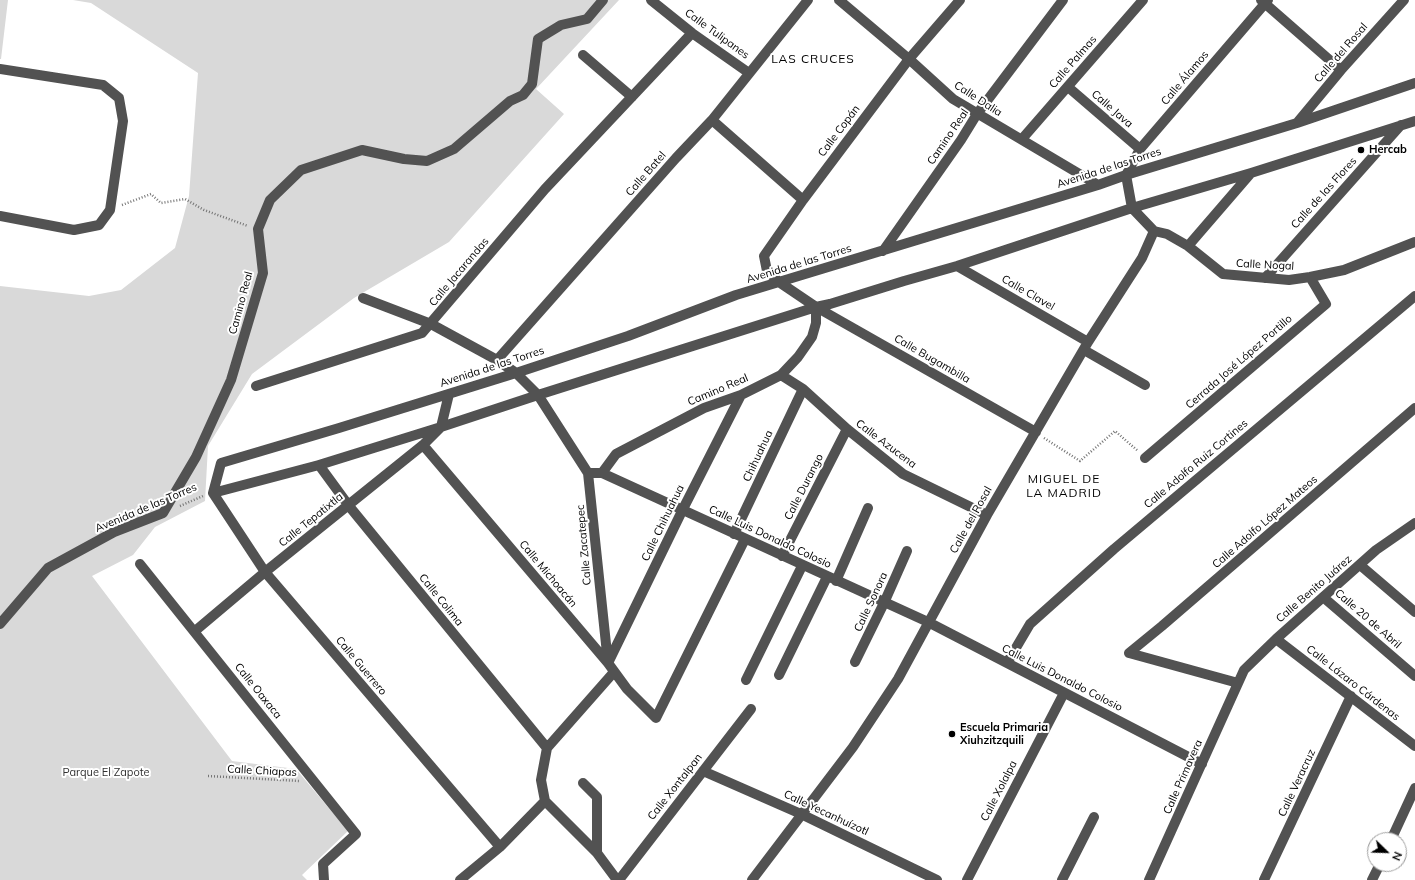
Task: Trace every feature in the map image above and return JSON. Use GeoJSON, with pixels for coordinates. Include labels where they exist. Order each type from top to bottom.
{"type":"FeatureCollection","features":[{"type":"Feature","properties":{"kind":"street","name":"Camino Real"},"geometry":{"type":"LineString","coordinates":[[163,513],[196,457],[231,380],[263,274],[258,229],[270,200],[301,170],[362,150],[404,159],[427,161],[454,149],[510,101],[523,95],[532,84],[538,39],[561,25],[587,19],[603,0]]}},
{"type":"Feature","properties":{"kind":"street","name":"Calle Tulipanes"},"geometry":{"type":"LineString","coordinates":[[651,0],[692,33],[749,73]]}},
{"type":"Feature","properties":{"kind":"street","name":"Calle Batel"},"geometry":{"type":"LineString","coordinates":[[497,360],[676,158],[712,120],[808,0]]}},
{"type":"Feature","properties":{"kind":"street","name":"Calle Dalia"},"geometry":{"type":"LineString","coordinates":[[839,0],[909,59],[953,99],[1098,185]]}},
{"type":"Feature","properties":{"kind":"street","name":"Calle Copán"},"geometry":{"type":"LineString","coordinates":[[779,282],[767,270],[764,256],[803,200],[909,59],[960,0]]}},
{"type":"Feature","properties":{"kind":"street","name":"Camino Real"},"geometry":{"type":"LineString","coordinates":[[883,251],[961,140],[977,114],[1063,0]]}},
{"type":"Feature","properties":{"kind":"street","name":"Calle Palmas"},"geometry":{"type":"LineString","coordinates":[[1022,139],[1143,0]]}},
{"type":"Feature","properties":{"kind":"street","name":"Calle del Rosal"},"geometry":{"type":"LineString","coordinates":[[1297,122],[1341,70],[1404,0]]}},
{"type":"Feature","properties":{"kind":"street"},"geometry":{"type":"LineString","coordinates":[[1264,1],[1341,70]]}},
{"type":"Feature","properties":{"kind":"street","name":"Calle Álamos"},"geometry":{"type":"LineString","coordinates":[[1126,175],[1140,149],[1264,1]]}},
{"type":"Feature","properties":{"kind":"street","name":"Calle Jacarandas"},"geometry":{"type":"LineString","coordinates":[[256,386],[422,333],[545,189],[692,33]]}},
{"type":"Feature","properties":{"kind":"street"},"geometry":{"type":"LineString","coordinates":[[583,55],[632,97]]}},
{"type":"Feature","properties":{"kind":"street"},"geometry":{"type":"LineString","coordinates":[[0,69],[103,85],[119,98],[123,121],[110,210],[100,225],[74,230],[0,216]]}},
{"type":"Feature","properties":{"kind":"street","name":"Avenida de las Torres"},"geometry":{"type":"LineString","coordinates":[[1415,83],[1098,185],[736,295],[628,336],[516,373],[221,463],[213,493],[319,465],[816,307],[830,304],[904,280],[957,266],[1132,208],[1252,173],[1415,121]]}},
{"type":"Feature","properties":{"kind":"street","name":"Calle Java"},"geometry":{"type":"LineString","coordinates":[[1068,87],[1140,149]]}},
{"type":"Feature","properties":{"kind":"street"},"geometry":{"type":"LineString","coordinates":[[712,120],[803,200]]}},
{"type":"Feature","properties":{"kind":"street","name":"Calle de las Flores"},"geometry":{"type":"LineString","coordinates":[[1266,278],[1401,125]]}},
{"type":"Feature","properties":{"kind":"street"},"geometry":{"type":"LineString","coordinates":[[1188,246],[1252,173]]}},
{"type":"Feature","properties":{"kind":"street"},"geometry":{"type":"LineString","coordinates":[[1126,175],[1132,208]]}},
{"type":"Feature","properties":{"kind":"street","name":"Calle Nogal"},"geometry":{"type":"LineString","coordinates":[[1132,208],[1154,231],[1167,234],[1188,246],[1223,274],[1289,280],[1310,277],[1344,270],[1415,242]]}},
{"type":"Feature","properties":{"kind":"street","name":"Calle del Rosal"},"geometry":{"type":"LineString","coordinates":[[752,880],[852,747],[894,685],[987,515],[1086,346],[1142,258],[1154,231]]}},
{"type":"Feature","properties":{"kind":"street","name":"Calle Clavel"},"geometry":{"type":"LineString","coordinates":[[957,266],[1086,346],[1145,385]]}},
{"type":"Feature","properties":{"kind":"street","name":"Cerrada José López Portillo"},"geometry":{"type":"LineString","coordinates":[[1145,458],[1326,304],[1310,277]]}},
{"type":"Feature","properties":{"kind":"street","name":"Calle Bugambilla"},"geometry":{"type":"LineString","coordinates":[[779,282],[816,307],[1036,432]]}},
{"type":"Feature","properties":{"kind":"street","name":"Calle Adolfo Ruiz Cortines"},"geometry":{"type":"LineString","coordinates":[[1007,663],[1030,624],[1114,549],[1415,296]]}},
{"type":"Feature","properties":{"kind":"street"},"geometry":{"type":"LineString","coordinates":[[364,298],[431,324],[497,360],[516,373],[538,395],[588,473]]}},
{"type":"Feature","properties":{"kind":"street","name":"Camino Real"},"geometry":{"type":"LineString","coordinates":[[602,473],[616,454],[704,408],[740,395],[781,375],[798,357],[812,337],[816,323],[816,307]]}},
{"type":"Feature","properties":{"kind":"street","name":"Calle Azucena"},"geometry":{"type":"LineString","coordinates":[[781,375],[803,389],[847,429],[903,474],[987,515]]}},
{"type":"Feature","properties":{"kind":"street","name":"Chihuahua"},"geometry":{"type":"LineString","coordinates":[[734,534],[803,389]]}},
{"type":"Feature","properties":{"kind":"street"},"geometry":{"type":"LineString","coordinates":[[441,427],[449,394]]}},
{"type":"Feature","properties":{"kind":"street","name":"Calle Chihuahua"},"geometry":{"type":"LineString","coordinates":[[608,663],[740,395]]}},
{"type":"Feature","properties":{"kind":"street","name":"Calle Adolfo López Mateos"},"geometry":{"type":"LineString","coordinates":[[1238,683],[1129,653],[1415,408]]}},
{"type":"Feature","properties":{"kind":"street","name":"Calle Tepatixtla"},"geometry":{"type":"LineString","coordinates":[[195,631],[265,572],[423,445],[441,427]]}},
{"type":"Feature","properties":{"kind":"street","name":"Calle Durango"},"geometry":{"type":"LineString","coordinates":[[782,556],[847,429]]}},
{"type":"Feature","properties":{"kind":"street","name":"Calle Michoacán"},"geometry":{"type":"LineString","coordinates":[[423,445],[608,663],[626,689],[656,718],[745,539]]}},
{"type":"Feature","properties":{"kind":"street","name":"Calle Colima"},"geometry":{"type":"LineString","coordinates":[[319,465],[349,506],[547,748]]}},
{"type":"Feature","properties":{"kind":"street","name":"Calle Luis Donaldo Colosio"},"geometry":{"type":"LineString","coordinates":[[588,473],[602,473],[683,509],[802,566],[928,622],[1202,764]]}},
{"type":"Feature","properties":{"kind":"street","name":"Calle Zacatepec"},"geometry":{"type":"LineString","coordinates":[[588,473],[608,663]]}},
{"type":"Feature","properties":{"kind":"street","name":"Calle Guerrero"},"geometry":{"type":"LineString","coordinates":[[213,493],[265,572],[500,848]]}},
{"type":"Feature","properties":{"kind":"street"},"geometry":{"type":"LineString","coordinates":[[836,581],[868,508]]}},
{"type":"Feature","properties":{"kind":"street","name":"Avenida de las Torres"},"geometry":{"type":"LineString","coordinates":[[0,624],[48,568],[114,532],[163,513]]}},
{"type":"Feature","properties":{"kind":"street","name":"Calle Benito Juárez"},"geometry":{"type":"LineString","coordinates":[[1238,683],[1244,670],[1276,639],[1376,550],[1415,523]]}},
{"type":"Feature","properties":{"kind":"street","name":"Calle Sonora"},"geometry":{"type":"LineString","coordinates":[[855,662],[884,603],[907,551]]}},
{"type":"Feature","properties":{"kind":"street","name":"Calle Oaxaca"},"geometry":{"type":"LineString","coordinates":[[140,564],[356,834],[323,864],[324,880]]}},
{"type":"Feature","properties":{"kind":"street"},"geometry":{"type":"LineString","coordinates":[[1360,565],[1415,612]]}},
{"type":"Feature","properties":{"kind":"street"},"geometry":{"type":"LineString","coordinates":[[746,680],[802,566]]}},
{"type":"Feature","properties":{"kind":"street"},"geometry":{"type":"LineString","coordinates":[[779,675],[827,576]]}},
{"type":"Feature","properties":{"kind":"street","name":"Calle 20 de Abril"},"geometry":{"type":"LineString","coordinates":[[1324,597],[1415,676]]}},
{"type":"Feature","properties":{"kind":"street","name":"Calle Lázaro Cárdenas"},"geometry":{"type":"LineString","coordinates":[[1276,639],[1415,746]]}},
{"type":"Feature","properties":{"kind":"street"},"geometry":{"type":"LineString","coordinates":[[614,672],[547,748],[541,780],[545,801],[597,853],[618,880]]}},
{"type":"Feature","properties":{"kind":"street","name":"Calle Primavera"},"geometry":{"type":"LineString","coordinates":[[1149,880],[1238,683]]}},
{"type":"Feature","properties":{"kind":"street","name":"Calle Xolalpa"},"geometry":{"type":"LineString","coordinates":[[967,880],[1064,693]]}},
{"type":"Feature","properties":{"kind":"street","name":"Calle Veracruz"},"geometry":{"type":"LineString","coordinates":[[1264,880],[1352,696]]}},
{"type":"Feature","properties":{"kind":"street","name":"Calle Xontalpan"},"geometry":{"type":"LineString","coordinates":[[618,880],[751,710]]}},
{"type":"Feature","properties":{"kind":"street","name":"Calle Yecanhuízotl"},"geometry":{"type":"LineString","coordinates":[[703,771],[801,814],[937,880]]}},
{"type":"Feature","properties":{"kind":"street"},"geometry":{"type":"LineString","coordinates":[[583,783],[596,797],[597,853]]}},
{"type":"Feature","properties":{"kind":"street"},"geometry":{"type":"LineString","coordinates":[[1395,832],[1415,788]]}},
{"type":"Feature","properties":{"kind":"street"},"geometry":{"type":"LineString","coordinates":[[460,880],[500,848],[545,801]]}},
{"type":"Feature","properties":{"kind":"street"},"geometry":{"type":"LineString","coordinates":[[1062,880],[1094,817]]}},
{"type":"Feature","properties":{"kind":"path"},"geometry":{"type":"LineString","coordinates":[[110,210],[151,194],[161,203],[185,199],[204,210],[258,229]]}},
{"type":"Feature","properties":{"kind":"path"},"geometry":{"type":"LineString","coordinates":[[1036,432],[1080,461],[1115,431],[1145,458]]}},
{"type":"Feature","properties":{"kind":"path","name":"Avenida de las Torres"},"geometry":{"type":"LineString","coordinates":[[163,513],[213,493]]}},
{"type":"Feature","properties":{"kind":"path","name":"Calle Chiapas"},"geometry":{"type":"LineString","coordinates":[[208,776],[315,782]]}},
{"type":"Feature","properties":{"kind":"green space"},"geometry":{"type":"Polygon","coordinates":[[[0,0],[8,0],[1,59],[0,59],[0,0]]]}},
{"type":"Feature","properties":{"kind":"green space","name":"Parque El Zapote"},"geometry":{"type":"Polygon","coordinates":[[[73,0],[619,0],[536,89],[564,114],[449,242],[354,298],[252,374],[208,446],[205,501],[155,527],[133,555],[92,576],[232,761],[296,769],[348,831],[302,875],[307,880],[0,880],[0,286],[89,296],[121,290],[175,248],[189,196],[198,73],[91,3],[73,0]]]}},
{"type":"Feature","properties":{"kind":"place","name":"Hercab"},"geometry":{"type":"Point","coordinates":[1361,150]}},
{"type":"Feature","properties":{"kind":"place","name":"Escuela Primaria Xiuhzitzquili"},"geometry":{"type":"Point","coordinates":[952,734]}},
{"type":"Feature","properties":{"kind":"district","name":"LAS CRUCES"},"geometry":{"type":"Point","coordinates":[813,59]}},
{"type":"Feature","properties":{"kind":"district","name":"MIGUEL DE LA MADRID"},"geometry":{"type":"Point","coordinates":[1064,486]}}]}
